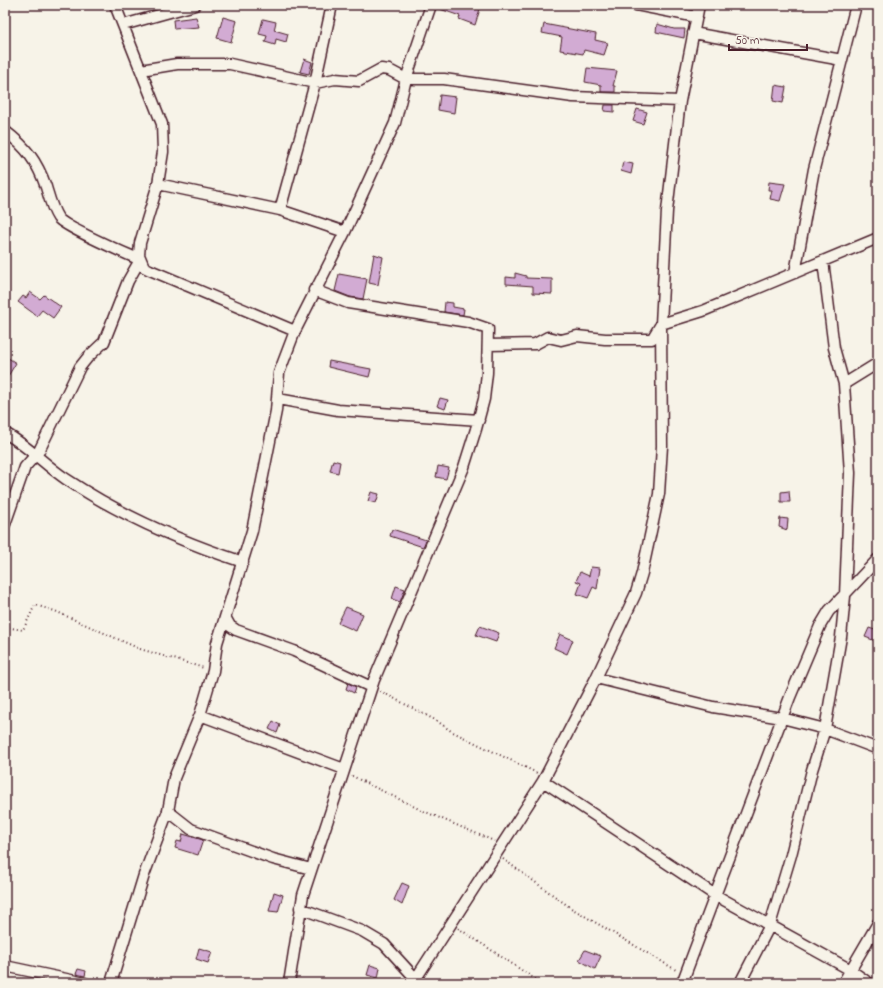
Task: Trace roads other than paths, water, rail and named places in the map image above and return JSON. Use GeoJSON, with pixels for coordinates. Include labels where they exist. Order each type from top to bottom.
{"type":"FeatureCollection","features":[{"type":"Feature","properties":{"kind":"street"},"geometry":{"type":"LineString","coordinates":[[114,5],[162,124],[164,152],[158,184],[140,243],[140,260],[144,267],[150,270],[295,331]]}},
{"type":"Feature","properties":{"kind":"street"},"geometry":{"type":"LineString","coordinates":[[123,25],[195,5]]}},
{"type":"Feature","properties":{"kind":"street"},"geometry":{"type":"LineString","coordinates":[[280,210],[315,83],[332,5]]}},
{"type":"Feature","properties":{"kind":"street"},"geometry":{"type":"LineString","coordinates":[[111,983],[144,875],[168,811],[174,778],[200,715],[213,671],[217,644],[243,562],[256,514],[260,486],[271,440],[278,399],[279,372],[295,331],[314,290],[345,232],[395,123],[406,78],[430,5]]}},
{"type":"Feature","properties":{"kind":"street"},"geometry":{"type":"LineString","coordinates":[[636,5],[697,17]]}},
{"type":"Feature","properties":{"kind":"street"},"geometry":{"type":"LineString","coordinates":[[300,908],[362,931],[384,944],[414,981],[544,780],[596,678],[636,593],[659,494],[662,446],[662,324],[667,211],[680,101],[699,5]]}},
{"type":"Feature","properties":{"kind":"street"},"geometry":{"type":"LineString","coordinates":[[795,273],[814,169],[856,5]]}},
{"type":"Feature","properties":{"kind":"street"},"geometry":{"type":"LineString","coordinates":[[693,33],[842,60]]}},
{"type":"Feature","properties":{"kind":"street"},"geometry":{"type":"LineString","coordinates":[[141,70],[177,64],[230,64],[315,83],[335,79],[359,81],[381,70],[389,70],[406,78],[444,79],[573,97],[680,101]]}},
{"type":"Feature","properties":{"kind":"street"},"geometry":{"type":"LineString","coordinates":[[5,131],[29,152],[41,173],[53,208],[59,219],[85,234],[140,260]]}},
{"type":"Feature","properties":{"kind":"street"},"geometry":{"type":"LineString","coordinates":[[158,184],[280,210],[345,232]]}},
{"type":"Feature","properties":{"kind":"street"},"geometry":{"type":"LineString","coordinates":[[488,346],[535,344],[548,337],[562,340],[577,336],[605,339],[652,339],[662,324],[703,311],[878,238]]}},
{"type":"Feature","properties":{"kind":"street"},"geometry":{"type":"LineString","coordinates":[[5,524],[25,467],[35,453],[39,451],[80,367],[104,342],[128,281],[140,260]]}},
{"type":"Feature","properties":{"kind":"street"},"geometry":{"type":"LineString","coordinates":[[740,983],[770,925],[791,855],[812,770],[826,729],[841,637],[845,596],[850,473],[844,384],[834,348],[823,261]]}},
{"type":"Feature","properties":{"kind":"street"},"geometry":{"type":"LineString","coordinates":[[289,983],[300,908],[311,869],[371,687],[464,467],[479,420],[484,399],[488,346],[488,329],[478,325],[348,303],[314,290]]}},
{"type":"Feature","properties":{"kind":"street"},"geometry":{"type":"LineString","coordinates":[[844,384],[878,363]]}},
{"type":"Feature","properties":{"kind":"street"},"geometry":{"type":"LineString","coordinates":[[278,399],[338,410],[479,420]]}},
{"type":"Feature","properties":{"kind":"street"},"geometry":{"type":"LineString","coordinates":[[5,434],[35,453],[65,478],[118,509],[163,531],[212,552],[243,562]]}},
{"type":"Feature","properties":{"kind":"street"},"geometry":{"type":"LineString","coordinates":[[683,979],[782,718],[820,626],[830,611],[878,559]]}},
{"type":"Feature","properties":{"kind":"street"},"geometry":{"type":"LineString","coordinates":[[225,617],[230,626],[236,630],[294,651],[371,687]]}},
{"type":"Feature","properties":{"kind":"street"},"geometry":{"type":"LineString","coordinates":[[596,678],[714,707],[782,718],[826,729],[878,749]]}},
{"type":"Feature","properties":{"kind":"street"},"geometry":{"type":"LineString","coordinates":[[200,715],[344,769]]}},
{"type":"Feature","properties":{"kind":"street"},"geometry":{"type":"LineString","coordinates":[[544,780],[715,895],[849,969],[870,983]]}},
{"type":"Feature","properties":{"kind":"street"},"geometry":{"type":"LineString","coordinates":[[168,811],[192,829],[273,859],[311,869]]}},
{"type":"Feature","properties":{"kind":"street"},"geometry":{"type":"LineString","coordinates":[[843,983],[849,969],[878,923]]}},
{"type":"Feature","properties":{"kind":"street"},"geometry":{"type":"LineString","coordinates":[[5,966],[85,983]]}}]}
